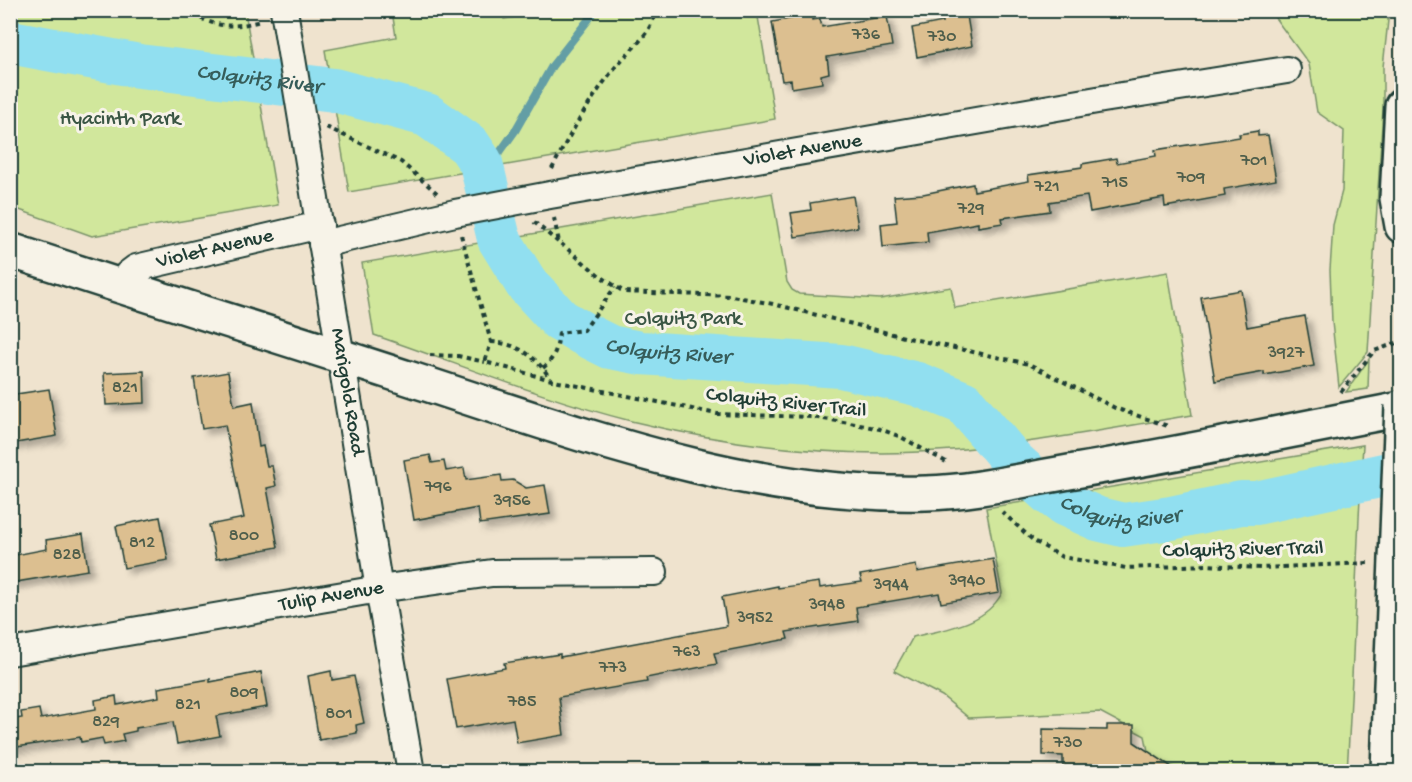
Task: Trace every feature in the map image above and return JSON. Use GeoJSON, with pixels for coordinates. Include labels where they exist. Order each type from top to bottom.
{"type":"FeatureCollection","features":[{"type":"Feature","properties":{"kind":"main road"},"geometry":{"type":"LineString","coordinates":[[1401,106],[1397,198],[1401,226]]}},
{"type":"Feature","properties":{"kind":"main road"},"geometry":{"type":"LineString","coordinates":[[11,250],[123,288],[623,447],[721,471],[831,490],[928,493],[985,487],[1180,453],[1401,408],[1388,771]]}},
{"type":"Feature","properties":{"kind":"street","name":"Marigold Road"},"geometry":{"type":"LineString","coordinates":[[285,13],[411,771]]}},
{"type":"Feature","properties":{"kind":"street","name":"Violet Avenue"},"geometry":{"type":"LineString","coordinates":[[123,288],[128,274],[136,268],[1287,69]]}},
{"type":"Feature","properties":{"kind":"street","name":"Tulip Avenue"},"geometry":{"type":"LineString","coordinates":[[10,652],[379,589],[492,573],[654,572]]}},
{"type":"Feature","properties":{"kind":"path"},"geometry":{"type":"LineString","coordinates":[[185,10],[205,22],[240,27],[285,13]]}},
{"type":"Feature","properties":{"kind":"path"},"geometry":{"type":"LineString","coordinates":[[656,10],[642,40],[615,68],[597,93],[549,177],[559,242],[624,292],[732,296],[1029,364],[1115,408],[1167,424],[1174,432],[1180,453]]}},
{"type":"Feature","properties":{"kind":"path","name":"Colquitz River Trail"},"geometry":{"type":"LineString","coordinates":[[320,123],[401,162],[444,199],[455,213],[491,342],[485,362],[552,380],[717,414],[811,417],[880,429],[901,437],[955,465],[985,487],[1011,522],[1034,541],[1062,556],[1126,568],[1208,565],[1261,568],[1372,563]]}},
{"type":"Feature","properties":{"kind":"path"},"geometry":{"type":"LineString","coordinates":[[543,368],[551,362],[555,355],[560,333],[584,330],[615,287]]}},
{"type":"Feature","properties":{"kind":"path"},"geometry":{"type":"LineString","coordinates":[[1341,392],[1374,351],[1401,341]]}},
{"type":"Feature","properties":{"kind":"path"},"geometry":{"type":"LineString","coordinates":[[491,342],[508,343],[530,356],[552,380]]}},
{"type":"Feature","properties":{"kind":"green space","name":"Hyacinth Park"},"geometry":{"type":"Polygon","coordinates":[[[11,10],[245,11],[278,205],[92,236],[11,207],[11,10]]]}},
{"type":"Feature","properties":{"kind":"green space"},"geometry":{"type":"Polygon","coordinates":[[[392,11],[502,11],[504,19],[554,11],[757,11],[775,119],[349,192],[325,50],[396,37],[392,11]]]}},
{"type":"Feature","properties":{"kind":"green space"},"geometry":{"type":"Polygon","coordinates":[[[1270,11],[1389,11],[1383,67],[1383,109],[1368,352],[1339,387],[1332,322],[1330,270],[1333,225],[1342,191],[1344,131],[1317,112],[1309,64],[1270,11]]]}},
{"type":"Feature","properties":{"kind":"green space","name":"Colquitz Park"},"geometry":{"type":"Polygon","coordinates":[[[772,193],[787,282],[792,290],[799,294],[880,299],[951,287],[955,308],[1168,272],[1192,415],[1038,440],[960,449],[882,453],[787,448],[724,440],[598,412],[534,392],[374,335],[362,263],[772,193]]]}},
{"type":"Feature","properties":{"kind":"green space"},"geometry":{"type":"Polygon","coordinates":[[[1369,359],[1368,389],[1346,392],[1369,359]]]}},
{"type":"Feature","properties":{"kind":"green space"},"geometry":{"type":"Polygon","coordinates":[[[1363,445],[1347,771],[1152,771],[1145,736],[1100,712],[969,718],[942,696],[894,671],[913,637],[951,628],[975,619],[995,604],[1002,593],[986,508],[1363,445]]]}},
{"type":"Feature","properties":{"kind":"building"},"geometry":{"type":"Polygon","coordinates":[[[941,10],[966,10],[972,46],[917,57],[912,28],[943,22],[941,10]]]}},
{"type":"Feature","properties":{"kind":"building"},"geometry":{"type":"Polygon","coordinates":[[[812,15],[812,20],[820,19],[822,27],[887,16],[892,46],[827,57],[829,73],[821,75],[822,83],[792,88],[791,80],[782,81],[772,22],[812,15]]]}},
{"type":"Feature","properties":{"kind":"building"},"geometry":{"type":"Polygon","coordinates":[[[1258,131],[1258,136],[1268,135],[1276,180],[1224,189],[1225,196],[1165,207],[1164,198],[1090,212],[1087,196],[1049,202],[1050,211],[1002,218],[1003,223],[978,227],[978,223],[927,232],[928,242],[883,247],[881,224],[897,222],[894,196],[923,194],[973,184],[974,191],[1029,181],[1028,175],[1082,167],[1082,164],[1116,158],[1117,163],[1156,156],[1155,150],[1240,137],[1239,134],[1258,131]]]}},
{"type":"Feature","properties":{"kind":"building"},"geometry":{"type":"Polygon","coordinates":[[[853,196],[858,227],[795,237],[791,213],[811,210],[810,203],[853,196]]]}},
{"type":"Feature","properties":{"kind":"building"},"geometry":{"type":"Polygon","coordinates":[[[1241,290],[1247,327],[1305,316],[1314,366],[1215,381],[1201,297],[1241,290]]]}},
{"type":"Feature","properties":{"kind":"building"},"geometry":{"type":"Polygon","coordinates":[[[144,371],[145,403],[106,405],[104,373],[144,371]]]}},
{"type":"Feature","properties":{"kind":"building"},"geometry":{"type":"Polygon","coordinates":[[[228,372],[234,406],[253,402],[259,447],[263,446],[267,466],[272,466],[276,486],[267,488],[278,547],[216,559],[209,525],[244,518],[225,425],[202,429],[194,378],[228,372]]]}},
{"type":"Feature","properties":{"kind":"building"},"geometry":{"type":"Polygon","coordinates":[[[49,389],[57,436],[10,444],[10,395],[49,389]]]}},
{"type":"Feature","properties":{"kind":"building"},"geometry":{"type":"Polygon","coordinates":[[[430,455],[432,463],[444,461],[446,471],[464,468],[466,480],[501,475],[502,481],[513,480],[526,488],[545,485],[550,514],[480,524],[478,508],[414,520],[404,460],[430,455]]]}},
{"type":"Feature","properties":{"kind":"building"},"geometry":{"type":"Polygon","coordinates":[[[160,517],[168,560],[124,568],[116,526],[160,517]]]}},
{"type":"Feature","properties":{"kind":"building"},"geometry":{"type":"Polygon","coordinates":[[[83,534],[88,570],[10,583],[10,556],[47,549],[46,540],[83,534]]]}},
{"type":"Feature","properties":{"kind":"building"},"geometry":{"type":"Polygon","coordinates":[[[993,559],[999,593],[941,603],[939,593],[856,607],[858,621],[786,632],[788,639],[714,653],[717,664],[646,678],[647,682],[559,697],[564,735],[517,743],[513,719],[456,729],[447,679],[505,668],[504,663],[560,654],[560,657],[727,626],[722,597],[778,586],[778,588],[819,582],[820,588],[862,582],[860,575],[916,565],[917,572],[993,559]]]}},
{"type":"Feature","properties":{"kind":"building"},"geometry":{"type":"Polygon","coordinates":[[[331,671],[332,680],[354,676],[364,723],[356,725],[357,733],[319,740],[308,676],[331,671]]]}},
{"type":"Feature","properties":{"kind":"building"},"geometry":{"type":"Polygon","coordinates":[[[261,672],[267,707],[216,716],[220,736],[177,744],[173,722],[136,728],[136,731],[122,734],[124,741],[104,745],[102,738],[81,742],[80,737],[10,748],[10,720],[22,718],[21,712],[39,709],[41,719],[96,709],[95,700],[116,696],[117,705],[159,697],[158,688],[210,679],[210,682],[261,672]]]}},
{"type":"Feature","properties":{"kind":"building"},"geometry":{"type":"Polygon","coordinates":[[[1107,725],[1134,725],[1134,742],[1178,771],[1063,771],[1063,756],[1043,755],[1043,729],[1107,730],[1107,725]]]}},
{"type":"Feature","properties":{"kind":"waterway"},"geometry":{"type":"LineString","coordinates":[[483,176],[515,131],[552,66],[596,10]]}},
{"type":"Feature","properties":{"kind":"waterway","name":"Colquitz River"},"geometry":{"type":"LineString","coordinates":[[10,42],[139,66],[334,90],[427,115],[469,145],[481,163],[499,239],[526,283],[560,320],[610,347],[641,353],[841,366],[917,384],[964,403],[1013,461],[1049,493],[1064,504],[1098,519],[1123,525],[1171,518],[1241,503],[1256,503],[1402,471]]}}]}
